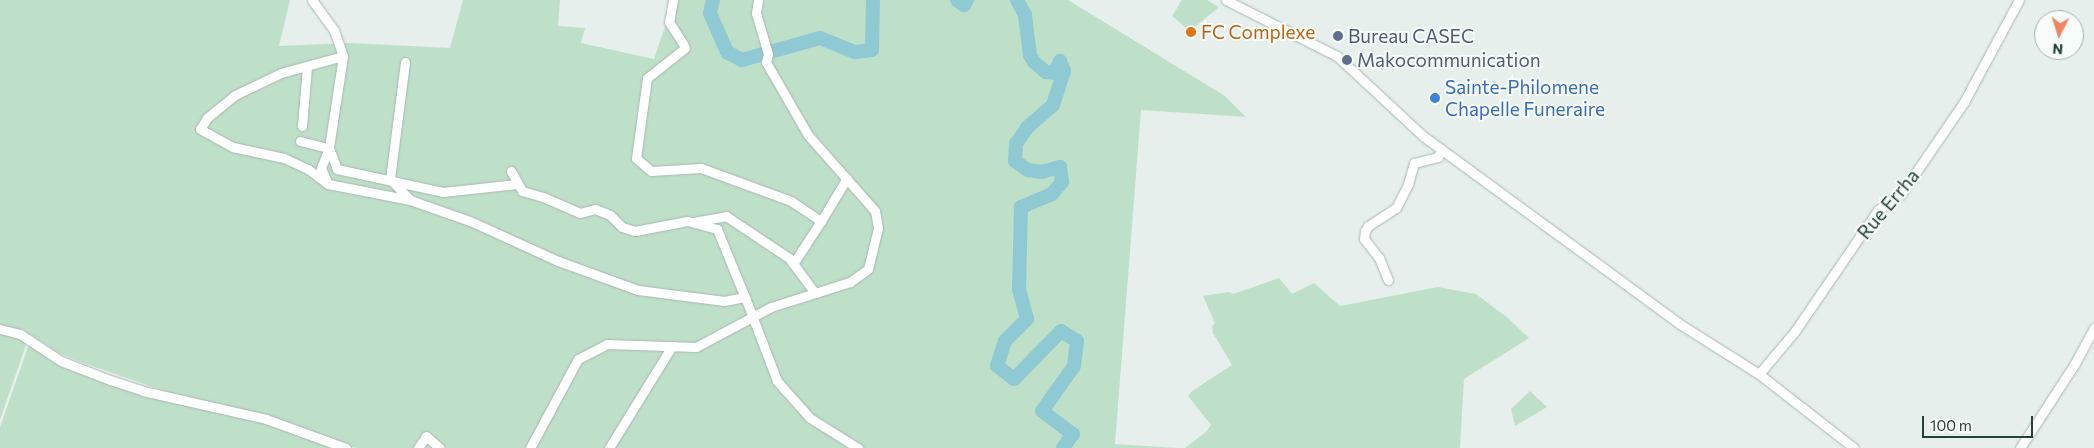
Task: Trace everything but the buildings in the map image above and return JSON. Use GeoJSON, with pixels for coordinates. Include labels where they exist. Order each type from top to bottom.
{"type":"FeatureCollection","features":[{"type":"Feature","properties":{"kind":"street"},"geometry":{"type":"LineString","coordinates":[[312,0],[334,30],[343,56],[329,148],[321,168],[328,184]]}},
{"type":"Feature","properties":{"kind":"street"},"geometry":{"type":"LineString","coordinates":[[673,0],[669,22],[684,46],[647,78],[636,158],[651,171],[701,168],[792,201],[821,221]]}},
{"type":"Feature","properties":{"kind":"street"},"geometry":{"type":"LineString","coordinates":[[530,448],[578,360],[607,344],[696,347],[771,307],[850,282],[868,269],[878,228],[875,211],[808,135],[766,62],[768,54],[756,13],[758,0]]}},
{"type":"Feature","properties":{"kind":"street"},"geometry":{"type":"LineString","coordinates":[[1226,0],[1337,56],[1423,136],[1682,326],[1759,374],[1854,448]]}},
{"type":"Feature","properties":{"kind":"street","name":"Rue Errha"},"geometry":{"type":"LineString","coordinates":[[1759,374],[1795,331],[1878,210],[1901,194],[1964,102],[2019,0]]}},
{"type":"Feature","properties":{"kind":"street"},"geometry":{"type":"LineString","coordinates":[[343,56],[281,73],[235,95],[208,118],[200,129],[233,147],[284,158],[308,169],[328,184],[410,200],[470,221],[558,261],[638,290],[724,301],[744,297],[746,300]]}},
{"type":"Feature","properties":{"kind":"street"},"geometry":{"type":"LineString","coordinates":[[390,179],[406,62]]}},
{"type":"Feature","properties":{"kind":"street"},"geometry":{"type":"LineString","coordinates":[[302,126],[307,66]]}},
{"type":"Feature","properties":{"kind":"street"},"geometry":{"type":"LineString","coordinates":[[300,140],[329,148]]}},
{"type":"Feature","properties":{"kind":"street"},"geometry":{"type":"LineString","coordinates":[[329,148],[337,169],[443,192],[517,184]]}},
{"type":"Feature","properties":{"kind":"street"},"geometry":{"type":"LineString","coordinates":[[1388,280],[1379,258],[1364,239],[1365,231],[1368,226],[1396,208],[1408,184],[1414,163],[1438,157],[1441,149]]}},
{"type":"Feature","properties":{"kind":"street"},"geometry":{"type":"LineString","coordinates":[[511,171],[522,191],[543,197],[580,213],[595,209],[610,215],[622,227],[635,231],[726,216],[789,258],[815,293]]}},
{"type":"Feature","properties":{"kind":"street"},"geometry":{"type":"LineString","coordinates":[[793,264],[847,178]]}},
{"type":"Feature","properties":{"kind":"street"},"geometry":{"type":"LineString","coordinates":[[390,179],[410,200]]}},
{"type":"Feature","properties":{"kind":"street"},"geometry":{"type":"LineString","coordinates":[[691,222],[717,229],[777,381],[810,418],[858,448]]}},
{"type":"Feature","properties":{"kind":"street"},"geometry":{"type":"LineString","coordinates":[[2020,448],[2074,365],[2094,328]]}},
{"type":"Feature","properties":{"kind":"street"},"geometry":{"type":"LineString","coordinates":[[0,329],[20,334],[61,361],[110,380],[143,390],[266,419],[346,448]]}},
{"type":"Feature","properties":{"kind":"street"},"geometry":{"type":"LineString","coordinates":[[609,448],[672,346]]}},
{"type":"Feature","properties":{"kind":"street"},"geometry":{"type":"LineString","coordinates":[[418,448],[426,436],[440,448]]}},
{"type":"Feature","properties":{"kind":"green space"},"geometry":{"type":"Polygon","coordinates":[[[0,0],[290,0],[279,46],[349,43],[450,48],[463,0],[560,0],[558,26],[585,28],[581,43],[654,59],[674,0],[1068,0],[1225,96],[1246,117],[1141,110],[1115,444],[1177,448],[355,448],[258,415],[184,398],[78,361],[59,353],[22,329],[26,345],[0,420],[0,0]]]}},
{"type":"Feature","properties":{"kind":"green space"},"geometry":{"type":"Polygon","coordinates":[[[1182,0],[1207,0],[1219,7],[1190,31],[1172,16],[1182,0]]]}},
{"type":"Feature","properties":{"kind":"green space"},"geometry":{"type":"Polygon","coordinates":[[[1279,278],[1292,294],[1314,283],[1340,306],[1438,287],[1476,294],[1508,318],[1529,338],[1464,379],[1460,448],[1185,448],[1206,432],[1211,425],[1188,396],[1192,391],[1232,365],[1213,333],[1212,326],[1215,323],[1203,296],[1229,292],[1233,294],[1279,278]]]}},
{"type":"Feature","properties":{"kind":"green space"},"geometry":{"type":"Polygon","coordinates":[[[29,344],[96,377],[262,419],[343,448],[0,448],[0,427],[29,344]]]}},
{"type":"Feature","properties":{"kind":"green space"},"geometry":{"type":"Polygon","coordinates":[[[1530,391],[1547,407],[1515,426],[1511,409],[1530,391]]]}},
{"type":"Feature","properties":{"kind":"waterway"},"geometry":{"type":"LineString","coordinates":[[713,0],[710,13],[727,52],[742,60],[820,38],[855,52],[872,50],[873,0]]}},
{"type":"Feature","properties":{"kind":"waterway"},"geometry":{"type":"LineString","coordinates":[[957,0],[964,5],[967,0]]}},
{"type":"Feature","properties":{"kind":"waterway"},"geometry":{"type":"LineString","coordinates":[[1017,0],[1025,15],[1030,55],[1034,62],[1046,72],[1055,73],[1060,61],[1064,71],[1053,105],[1027,128],[1016,144],[1015,161],[1028,170],[1042,172],[1060,167],[1062,182],[1052,194],[1021,207],[1019,289],[1027,319],[1005,341],[997,366],[1014,379],[1061,331],[1077,341],[1074,366],[1042,411],[1073,434],[1063,448]]}},
{"type":"Feature","properties":{"kind":"place","name":"FC Complexe"},"geometry":{"type":"Point","coordinates":[1191,32]}},
{"type":"Feature","properties":{"kind":"place","name":"Bureau CASEC"},"geometry":{"type":"Point","coordinates":[1338,36]}},
{"type":"Feature","properties":{"kind":"place","name":"Makocommunication"},"geometry":{"type":"Point","coordinates":[1347,60]}},
{"type":"Feature","properties":{"kind":"place","name":"Sainte-Philomene Chapelle Funeraire"},"geometry":{"type":"Point","coordinates":[1435,98]}}]}
